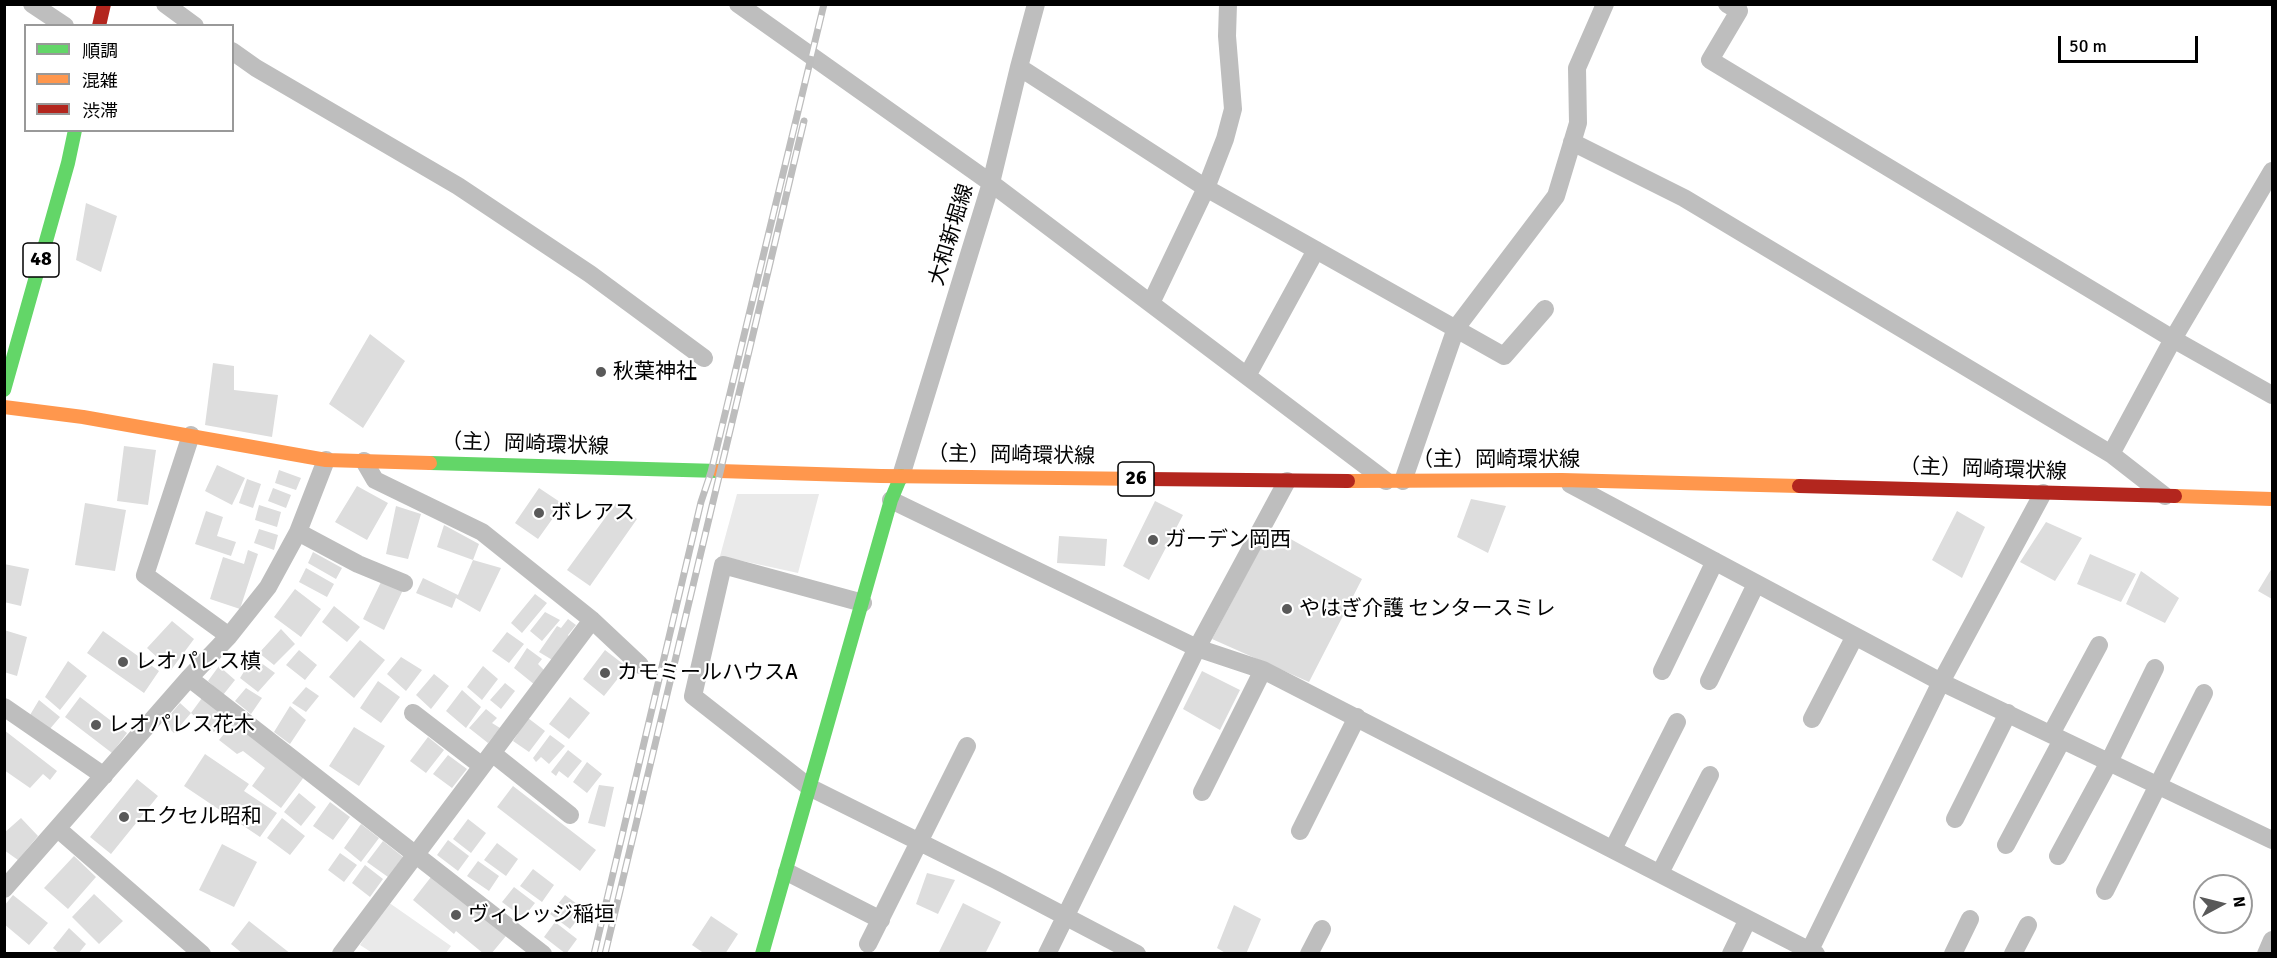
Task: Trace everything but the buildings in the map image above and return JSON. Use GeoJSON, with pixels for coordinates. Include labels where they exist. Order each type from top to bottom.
{"type":"FeatureCollection","features":[{"type":"Feature","properties":{"kind":"main road"},"geometry":{"type":"LineString","coordinates":[[99,24],[104,4]]}},
{"type":"Feature","properties":{"kind":"main road","name":"48"},"geometry":{"type":"LineString","coordinates":[[4,390],[68,163],[75,132]]}},
{"type":"Feature","properties":{"kind":"main road","name":"（主）岡崎環状線"},"geometry":{"type":"LineString","coordinates":[[4,407],[191,435],[326,460],[901,476],[1287,481],[1562,480],[2272,499]]}},
{"type":"Feature","properties":{"kind":"main road"},"geometry":{"type":"LineString","coordinates":[[762,954],[891,500],[901,476]]}},
{"type":"Feature","properties":{"kind":"street"},"geometry":{"type":"LineString","coordinates":[[32,4],[62,24]]}},
{"type":"Feature","properties":{"kind":"street"},"geometry":{"type":"LineString","coordinates":[[165,4],[192,24]]}},
{"type":"Feature","properties":{"kind":"street"},"geometry":{"type":"LineString","coordinates":[[738,4],[991,183],[1247,376],[1395,481],[1456,328],[1556,196],[1578,123],[1577,68],[1605,4]]}},
{"type":"Feature","properties":{"kind":"street","name":"大和新堀線"},"geometry":{"type":"LineString","coordinates":[[901,476],[991,183],[1018,67],[1036,4]]}},
{"type":"Feature","properties":{"kind":"street"},"geometry":{"type":"LineString","coordinates":[[1151,303],[1206,188],[1225,139],[1233,109],[1227,36],[1228,4]]}},
{"type":"Feature","properties":{"kind":"street"},"geometry":{"type":"LineString","coordinates":[[1727,4],[1739,11],[1710,60],[2173,339],[2272,394]]}},
{"type":"Feature","properties":{"kind":"street"},"geometry":{"type":"LineString","coordinates":[[234,52],[266,74],[458,186],[590,274],[704,358]]}},
{"type":"Feature","properties":{"kind":"street"},"geometry":{"type":"LineString","coordinates":[[1018,67],[1206,188],[1504,356],[1545,309]]}},
{"type":"Feature","properties":{"kind":"street"},"geometry":{"type":"LineString","coordinates":[[1572,142],[1684,198],[2111,454],[2166,497]]}},
{"type":"Feature","properties":{"kind":"street"},"geometry":{"type":"LineString","coordinates":[[2111,454],[2173,339],[2272,171]]}},
{"type":"Feature","properties":{"kind":"street"},"geometry":{"type":"LineString","coordinates":[[1247,376],[1316,250]]}},
{"type":"Feature","properties":{"kind":"street"},"geometry":{"type":"LineString","coordinates":[[191,435],[145,575],[229,636]]}},
{"type":"Feature","properties":{"kind":"street"},"geometry":{"type":"LineString","coordinates":[[4,890],[189,678],[229,636],[268,587],[298,532],[326,460]]}},
{"type":"Feature","properties":{"kind":"street"},"geometry":{"type":"LineString","coordinates":[[364,461],[375,480],[482,532],[592,620],[640,665]]}},
{"type":"Feature","properties":{"kind":"street"},"geometry":{"type":"LineString","coordinates":[[1562,480],[1941,682],[2272,840]]}},
{"type":"Feature","properties":{"kind":"street"},"geometry":{"type":"LineString","coordinates":[[1047,954],[1197,648],[1287,481]]}},
{"type":"Feature","properties":{"kind":"street"},"geometry":{"type":"LineString","coordinates":[[891,500],[1197,648],[1263,670],[1811,953],[1941,682],[2043,493]]}},
{"type":"Feature","properties":{"kind":"street"},"geometry":{"type":"LineString","coordinates":[[298,532],[358,564],[404,583]]}},
{"type":"Feature","properties":{"kind":"street"},"geometry":{"type":"LineString","coordinates":[[1662,671],[1714,561]]}},
{"type":"Feature","properties":{"kind":"street"},"geometry":{"type":"LineString","coordinates":[[863,603],[723,565],[693,696],[809,787],[920,842],[1129,952]]}},
{"type":"Feature","properties":{"kind":"street"},"geometry":{"type":"LineString","coordinates":[[1709,681],[1756,584]]}},
{"type":"Feature","properties":{"kind":"street"},"geometry":{"type":"LineString","coordinates":[[341,954],[592,620]]}},
{"type":"Feature","properties":{"kind":"street"},"geometry":{"type":"LineString","coordinates":[[1812,719],[1855,636]]}},
{"type":"Feature","properties":{"kind":"street"},"geometry":{"type":"LineString","coordinates":[[2006,845],[2099,645]]}},
{"type":"Feature","properties":{"kind":"street"},"geometry":{"type":"LineString","coordinates":[[2058,856],[2109,762],[2155,668]]}},
{"type":"Feature","properties":{"kind":"street"},"geometry":{"type":"LineString","coordinates":[[1202,792],[1263,670]]}},
{"type":"Feature","properties":{"kind":"street"},"geometry":{"type":"LineString","coordinates":[[189,678],[543,954]]}},
{"type":"Feature","properties":{"kind":"street"},"geometry":{"type":"LineString","coordinates":[[2105,891],[2204,693]]}},
{"type":"Feature","properties":{"kind":"street"},"geometry":{"type":"LineString","coordinates":[[4,707],[104,776]]}},
{"type":"Feature","properties":{"kind":"street"},"geometry":{"type":"LineString","coordinates":[[413,713],[570,815]]}},
{"type":"Feature","properties":{"kind":"street"},"geometry":{"type":"LineString","coordinates":[[1955,819],[2008,713]]}},
{"type":"Feature","properties":{"kind":"street"},"geometry":{"type":"LineString","coordinates":[[1300,831],[1357,717]]}},
{"type":"Feature","properties":{"kind":"street"},"geometry":{"type":"LineString","coordinates":[[1613,849],[1677,722]]}},
{"type":"Feature","properties":{"kind":"street"},"geometry":{"type":"LineString","coordinates":[[868,944],[967,746]]}},
{"type":"Feature","properties":{"kind":"street"},"geometry":{"type":"LineString","coordinates":[[1659,873],[1710,775]]}},
{"type":"Feature","properties":{"kind":"street"},"geometry":{"type":"LineString","coordinates":[[58,829],[202,954]]}},
{"type":"Feature","properties":{"kind":"street"},"geometry":{"type":"LineString","coordinates":[[787,872],[881,920]]}},
{"type":"Feature","properties":{"kind":"street"},"geometry":{"type":"LineString","coordinates":[[1731,954],[1748,919]]}},
{"type":"Feature","properties":{"kind":"street"},"geometry":{"type":"LineString","coordinates":[[1953,954],[1970,919]]}},
{"type":"Feature","properties":{"kind":"street"},"geometry":{"type":"LineString","coordinates":[[2013,954],[2028,925]]}},
{"type":"Feature","properties":{"kind":"street"},"geometry":{"type":"LineString","coordinates":[[1309,954],[1322,929]]}},
{"type":"Feature","properties":{"kind":"street"},"geometry":{"type":"LineString","coordinates":[[2266,954],[2272,940]]}},
{"type":"Feature","properties":{"kind":"shaded area"},"geometry":{"type":"Polygon","coordinates":[[[737,494],[819,494],[798,573],[720,556],[737,494]]]}},
{"type":"Feature","properties":{"kind":"shaded area"},"geometry":{"type":"Polygon","coordinates":[[[388,902],[451,946],[446,953],[374,954],[360,945],[388,902]]]}},
{"type":"Feature","properties":{"kind":"railway"},"geometry":{"type":"LineString","coordinates":[[594,954],[701,502],[711,472],[824,4]]}},
{"type":"Feature","properties":{"kind":"railway"},"geometry":{"type":"LineString","coordinates":[[605,954],[804,121]]}},
{"type":"Feature","properties":{"kind":"traffic: fast"},"geometry":{"type":"LineString","coordinates":[[4,390],[68,163],[75,132]]}},
{"type":"Feature","properties":{"kind":"traffic: fast"},"geometry":{"type":"LineString","coordinates":[[430,463],[719,471]]}},
{"type":"Feature","properties":{"kind":"traffic: fast"},"geometry":{"type":"LineString","coordinates":[[762,954],[891,500],[901,476]]}},
{"type":"Feature","properties":{"kind":"traffic: slow"},"geometry":{"type":"LineString","coordinates":[[4,407],[83,417],[326,460],[430,463]]}},
{"type":"Feature","properties":{"kind":"traffic: slow"},"geometry":{"type":"LineString","coordinates":[[719,471],[881,476],[1147,479]]}},
{"type":"Feature","properties":{"kind":"traffic: slow"},"geometry":{"type":"LineString","coordinates":[[1348,481],[1562,480],[1799,486]]}},
{"type":"Feature","properties":{"kind":"traffic: slow"},"geometry":{"type":"LineString","coordinates":[[2175,496],[2272,499]]}},
{"type":"Feature","properties":{"kind":"traffic: jam"},"geometry":{"type":"LineString","coordinates":[[99,24],[104,4]]}},
{"type":"Feature","properties":{"kind":"traffic: jam"},"geometry":{"type":"LineString","coordinates":[[1147,479],[1348,481]]}},
{"type":"Feature","properties":{"kind":"traffic: jam"},"geometry":{"type":"LineString","coordinates":[[1799,486],[2175,496]]}},
{"type":"Feature","properties":{"kind":"place","name":"秋葉神社"},"geometry":{"type":"Point","coordinates":[601,372]}},
{"type":"Feature","properties":{"kind":"place","name":"ボレアス"},"geometry":{"type":"Point","coordinates":[539,513]}},
{"type":"Feature","properties":{"kind":"place","name":"ガーデン岡西"},"geometry":{"type":"Point","coordinates":[1153,540]}},
{"type":"Feature","properties":{"kind":"place","name":"やはぎ介護 センタースミレ"},"geometry":{"type":"Point","coordinates":[1287,609]}},
{"type":"Feature","properties":{"kind":"place","name":"レオパレス槙"},"geometry":{"type":"Point","coordinates":[123,662]}},
{"type":"Feature","properties":{"kind":"place","name":"カモミールハウスA"},"geometry":{"type":"Point","coordinates":[605,673]}},
{"type":"Feature","properties":{"kind":"place","name":"レオパレス花木"},"geometry":{"type":"Point","coordinates":[96,725]}},
{"type":"Feature","properties":{"kind":"place","name":"エクセル昭和"},"geometry":{"type":"Point","coordinates":[124,817]}},
{"type":"Feature","properties":{"kind":"place","name":"ヴィレッジ稲垣"},"geometry":{"type":"Point","coordinates":[456,915]}}]}
